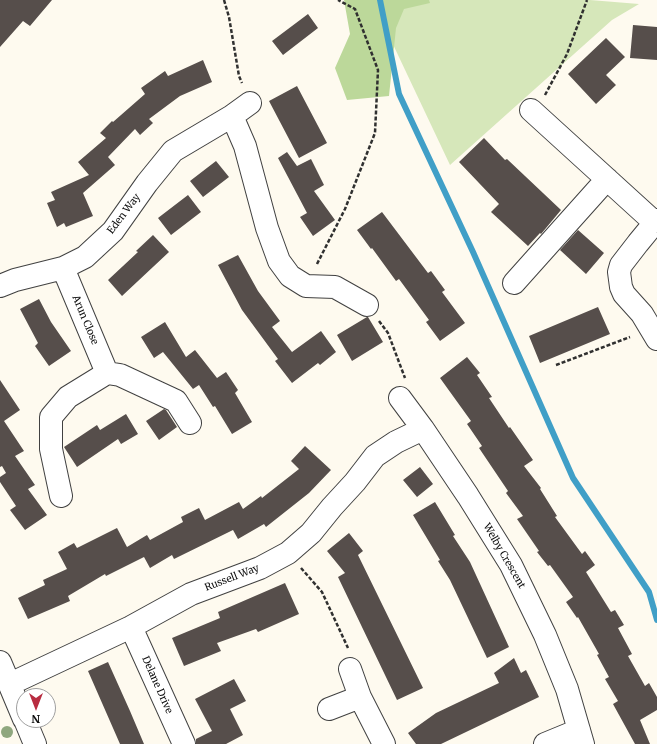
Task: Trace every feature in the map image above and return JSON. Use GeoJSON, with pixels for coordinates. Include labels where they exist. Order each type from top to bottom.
{"type":"FeatureCollection","features":[{"type":"Feature","properties":{"kind":"street","name":"Eden Way"},"geometry":{"type":"LineString","coordinates":[[0,286],[15,280],[63,268],[85,257],[113,231],[147,183],[173,151],[232,116],[250,103]]}},
{"type":"Feature","properties":{"kind":"street"},"geometry":{"type":"LineString","coordinates":[[531,110],[656,221],[621,265],[619,272],[621,287],[624,294],[634,304],[654,334]]}},
{"type":"Feature","properties":{"kind":"street"},"geometry":{"type":"LineString","coordinates":[[232,116],[245,146],[267,228],[279,261],[290,276],[306,286],[335,287],[367,305]]}},
{"type":"Feature","properties":{"kind":"street"},"geometry":{"type":"LineString","coordinates":[[514,284],[607,179]]}},
{"type":"Feature","properties":{"kind":"street","name":"Arun Close"},"geometry":{"type":"LineString","coordinates":[[63,268],[113,374]]}},
{"type":"Feature","properties":{"kind":"street"},"geometry":{"type":"LineString","coordinates":[[61,496],[51,449],[51,417],[68,397],[113,374],[176,401],[190,423]]}},
{"type":"Feature","properties":{"kind":"street","name":"Welby Crescent"},"geometry":{"type":"LineString","coordinates":[[403,391],[423,429],[468,496],[511,565],[546,634],[567,689],[581,737],[545,744]]}},
{"type":"Feature","properties":{"kind":"street","name":"Russell Way"},"geometry":{"type":"LineString","coordinates":[[10,684],[131,626],[191,594],[260,568],[288,553],[311,533],[355,482],[375,456],[396,442],[423,429]]}},
{"type":"Feature","properties":{"kind":"street","name":"Delane Drive"},"geometry":{"type":"LineString","coordinates":[[131,626],[184,744]]}},
{"type":"Feature","properties":{"kind":"street"},"geometry":{"type":"LineString","coordinates":[[0,662],[16,699]]}},
{"type":"Feature","properties":{"kind":"street"},"geometry":{"type":"LineString","coordinates":[[350,668],[360,697],[384,744]]}},
{"type":"Feature","properties":{"kind":"street"},"geometry":{"type":"LineString","coordinates":[[329,709],[360,697]]}},
{"type":"Feature","properties":{"kind":"street"},"geometry":{"type":"LineString","coordinates":[[28,728],[34,744]]}},
{"type":"Feature","properties":{"kind":"path"},"geometry":{"type":"LineString","coordinates":[[224,0],[230,17],[239,76],[250,103]]}},
{"type":"Feature","properties":{"kind":"path"},"geometry":{"type":"LineString","coordinates":[[306,286],[345,208],[375,133],[378,70],[356,9],[338,0]]}},
{"type":"Feature","properties":{"kind":"path"},"geometry":{"type":"LineString","coordinates":[[531,110],[543,99],[567,54],[587,0]]}},
{"type":"Feature","properties":{"kind":"path"},"geometry":{"type":"LineString","coordinates":[[367,305],[388,333],[403,391]]}},
{"type":"Feature","properties":{"kind":"path"},"geometry":{"type":"LineString","coordinates":[[556,365],[654,334]]}},
{"type":"Feature","properties":{"kind":"path"},"geometry":{"type":"LineString","coordinates":[[288,553],[322,592],[350,654],[350,668]]}},
{"type":"Feature","properties":{"kind":"green space"},"geometry":{"type":"Polygon","coordinates":[[[344,0],[429,0],[430,3],[404,9],[396,28],[389,96],[347,100],[335,68],[350,34],[344,0]]]}},
{"type":"Feature","properties":{"kind":"green space"},"geometry":{"type":"Polygon","coordinates":[[[372,0],[590,0],[639,4],[612,20],[450,165],[372,0]]]}},
{"type":"Feature","properties":{"kind":"building"},"geometry":{"type":"Polygon","coordinates":[[[0,0],[52,0],[30,26],[23,21],[0,47],[0,0]]]}},
{"type":"Feature","properties":{"kind":"building"},"geometry":{"type":"Polygon","coordinates":[[[308,14],[318,28],[283,55],[272,41],[308,14]]]}},
{"type":"Feature","properties":{"kind":"building"},"geometry":{"type":"Polygon","coordinates":[[[633,25],[657,27],[657,60],[630,58],[633,25]]]}},
{"type":"Feature","properties":{"kind":"building"},"geometry":{"type":"Polygon","coordinates":[[[606,38],[625,57],[606,75],[616,85],[596,104],[568,74],[606,38]]]}},
{"type":"Feature","properties":{"kind":"building"},"geometry":{"type":"Polygon","coordinates":[[[203,60],[212,82],[180,96],[149,119],[153,123],[140,135],[135,129],[108,157],[115,165],[83,193],[93,216],[66,227],[64,223],[57,227],[47,203],[55,200],[51,192],[89,175],[78,162],[106,138],[100,133],[112,121],[113,122],[145,94],[141,88],[165,71],[168,76],[203,60]]]}},
{"type":"Feature","properties":{"kind":"building"},"geometry":{"type":"Polygon","coordinates":[[[297,86],[327,143],[299,158],[269,101],[297,86]]]}},
{"type":"Feature","properties":{"kind":"building"},"geometry":{"type":"Polygon","coordinates":[[[484,138],[505,160],[507,159],[561,210],[541,234],[540,233],[528,246],[491,212],[499,204],[459,162],[484,138]]]}},
{"type":"Feature","properties":{"kind":"building"},"geometry":{"type":"Polygon","coordinates":[[[287,152],[297,166],[311,159],[324,185],[314,191],[335,220],[313,236],[300,217],[307,213],[278,158],[287,152]]]}},
{"type":"Feature","properties":{"kind":"building"},"geometry":{"type":"Polygon","coordinates":[[[216,161],[229,177],[203,197],[190,181],[216,161]]]}},
{"type":"Feature","properties":{"kind":"building"},"geometry":{"type":"Polygon","coordinates":[[[188,195],[201,212],[171,235],[158,218],[188,195]]]}},
{"type":"Feature","properties":{"kind":"building"},"geometry":{"type":"Polygon","coordinates":[[[382,212],[428,273],[431,271],[445,290],[442,292],[465,323],[440,341],[426,322],[429,320],[399,279],[396,281],[357,230],[382,212]]]}},
{"type":"Feature","properties":{"kind":"building"},"geometry":{"type":"Polygon","coordinates":[[[578,230],[604,253],[586,274],[560,250],[578,230]]]}},
{"type":"Feature","properties":{"kind":"building"},"geometry":{"type":"Polygon","coordinates":[[[153,235],[169,252],[122,296],[108,280],[138,252],[136,251],[153,235]]]}},
{"type":"Feature","properties":{"kind":"building"},"geometry":{"type":"Polygon","coordinates":[[[238,255],[258,291],[280,321],[272,327],[292,352],[321,331],[336,352],[320,365],[318,363],[292,383],[275,361],[278,359],[242,310],[218,265],[238,255]]]}},
{"type":"Feature","properties":{"kind":"building"},"geometry":{"type":"Polygon","coordinates":[[[39,299],[51,322],[71,351],[49,366],[35,346],[38,343],[20,309],[39,299]]]}},
{"type":"Feature","properties":{"kind":"building"},"geometry":{"type":"Polygon","coordinates":[[[598,307],[610,334],[540,363],[529,336],[598,307]]]}},
{"type":"Feature","properties":{"kind":"building"},"geometry":{"type":"Polygon","coordinates":[[[367,317],[383,342],[352,361],[337,335],[367,317]]]}},
{"type":"Feature","properties":{"kind":"building"},"geometry":{"type":"Polygon","coordinates":[[[165,322],[186,357],[195,350],[217,378],[226,372],[238,390],[235,393],[252,422],[232,434],[215,406],[213,407],[199,385],[193,389],[163,352],[154,358],[141,337],[165,322]]]}},
{"type":"Feature","properties":{"kind":"building"},"geometry":{"type":"Polygon","coordinates":[[[467,357],[480,373],[477,375],[492,397],[489,398],[533,460],[524,466],[541,488],[540,489],[557,516],[555,517],[582,554],[585,551],[595,565],[586,572],[611,612],[615,610],[624,625],[618,628],[632,654],[628,656],[645,686],[649,683],[657,697],[657,710],[640,720],[650,744],[635,744],[613,704],[618,701],[605,679],[609,677],[597,655],[599,654],[578,617],[577,618],[566,602],[573,597],[550,565],[548,566],[537,552],[539,551],[517,519],[523,516],[506,493],[508,491],[479,448],[482,446],[467,424],[471,421],[440,378],[467,357]]]}},
{"type":"Feature","properties":{"kind":"building"},"geometry":{"type":"Polygon","coordinates":[[[0,380],[20,410],[4,421],[24,451],[15,456],[35,485],[28,489],[47,515],[25,530],[10,510],[16,506],[0,482],[0,477],[6,473],[2,466],[0,467],[0,380]]]}},
{"type":"Feature","properties":{"kind":"building"},"geometry":{"type":"Polygon","coordinates":[[[164,409],[177,427],[159,440],[146,421],[164,409]]]}},
{"type":"Feature","properties":{"kind":"building"},"geometry":{"type":"Polygon","coordinates":[[[126,414],[138,434],[121,444],[118,439],[77,467],[64,447],[97,425],[100,430],[126,414]]]}},
{"type":"Feature","properties":{"kind":"building"},"geometry":{"type":"Polygon","coordinates":[[[305,446],[331,470],[309,493],[266,527],[264,524],[238,539],[233,530],[174,559],[172,555],[150,568],[144,557],[106,576],[105,574],[68,596],[70,601],[28,619],[18,598],[45,585],[43,580],[67,569],[58,552],[74,543],[77,548],[117,528],[127,547],[147,535],[150,540],[183,522],[181,517],[199,508],[205,520],[239,502],[243,509],[261,496],[262,498],[299,469],[291,461],[305,446]]]}},
{"type":"Feature","properties":{"kind":"building"},"geometry":{"type":"Polygon","coordinates":[[[420,467],[433,484],[417,497],[403,480],[420,467]]]}},
{"type":"Feature","properties":{"kind":"building"},"geometry":{"type":"Polygon","coordinates":[[[435,502],[455,535],[453,536],[470,562],[509,647],[487,658],[450,580],[438,561],[440,560],[413,515],[435,502]]]}},
{"type":"Feature","properties":{"kind":"building"},"geometry":{"type":"Polygon","coordinates":[[[349,533],[363,551],[358,555],[423,688],[397,700],[338,577],[345,573],[327,551],[349,533]]]}},
{"type":"Feature","properties":{"kind":"building"},"geometry":{"type":"Polygon","coordinates":[[[285,583],[299,614],[258,632],[256,629],[217,643],[221,651],[184,666],[172,638],[220,618],[218,612],[285,583]]]}},
{"type":"Feature","properties":{"kind":"building"},"geometry":{"type":"Polygon","coordinates":[[[514,658],[521,673],[526,670],[539,697],[441,744],[416,744],[408,733],[436,713],[499,683],[494,673],[514,658]]]}},
{"type":"Feature","properties":{"kind":"building"},"geometry":{"type":"Polygon","coordinates":[[[108,662],[144,744],[120,744],[88,671],[108,662]]]}},
{"type":"Feature","properties":{"kind":"building"},"geometry":{"type":"Polygon","coordinates":[[[234,679],[246,701],[230,709],[243,735],[226,744],[196,744],[196,739],[212,731],[195,699],[234,679]]]}},
{"type":"Feature","properties":{"kind":"waterway"},"geometry":{"type":"LineString","coordinates":[[380,0],[399,94],[473,252],[573,478],[649,592],[657,620]]}}]}
